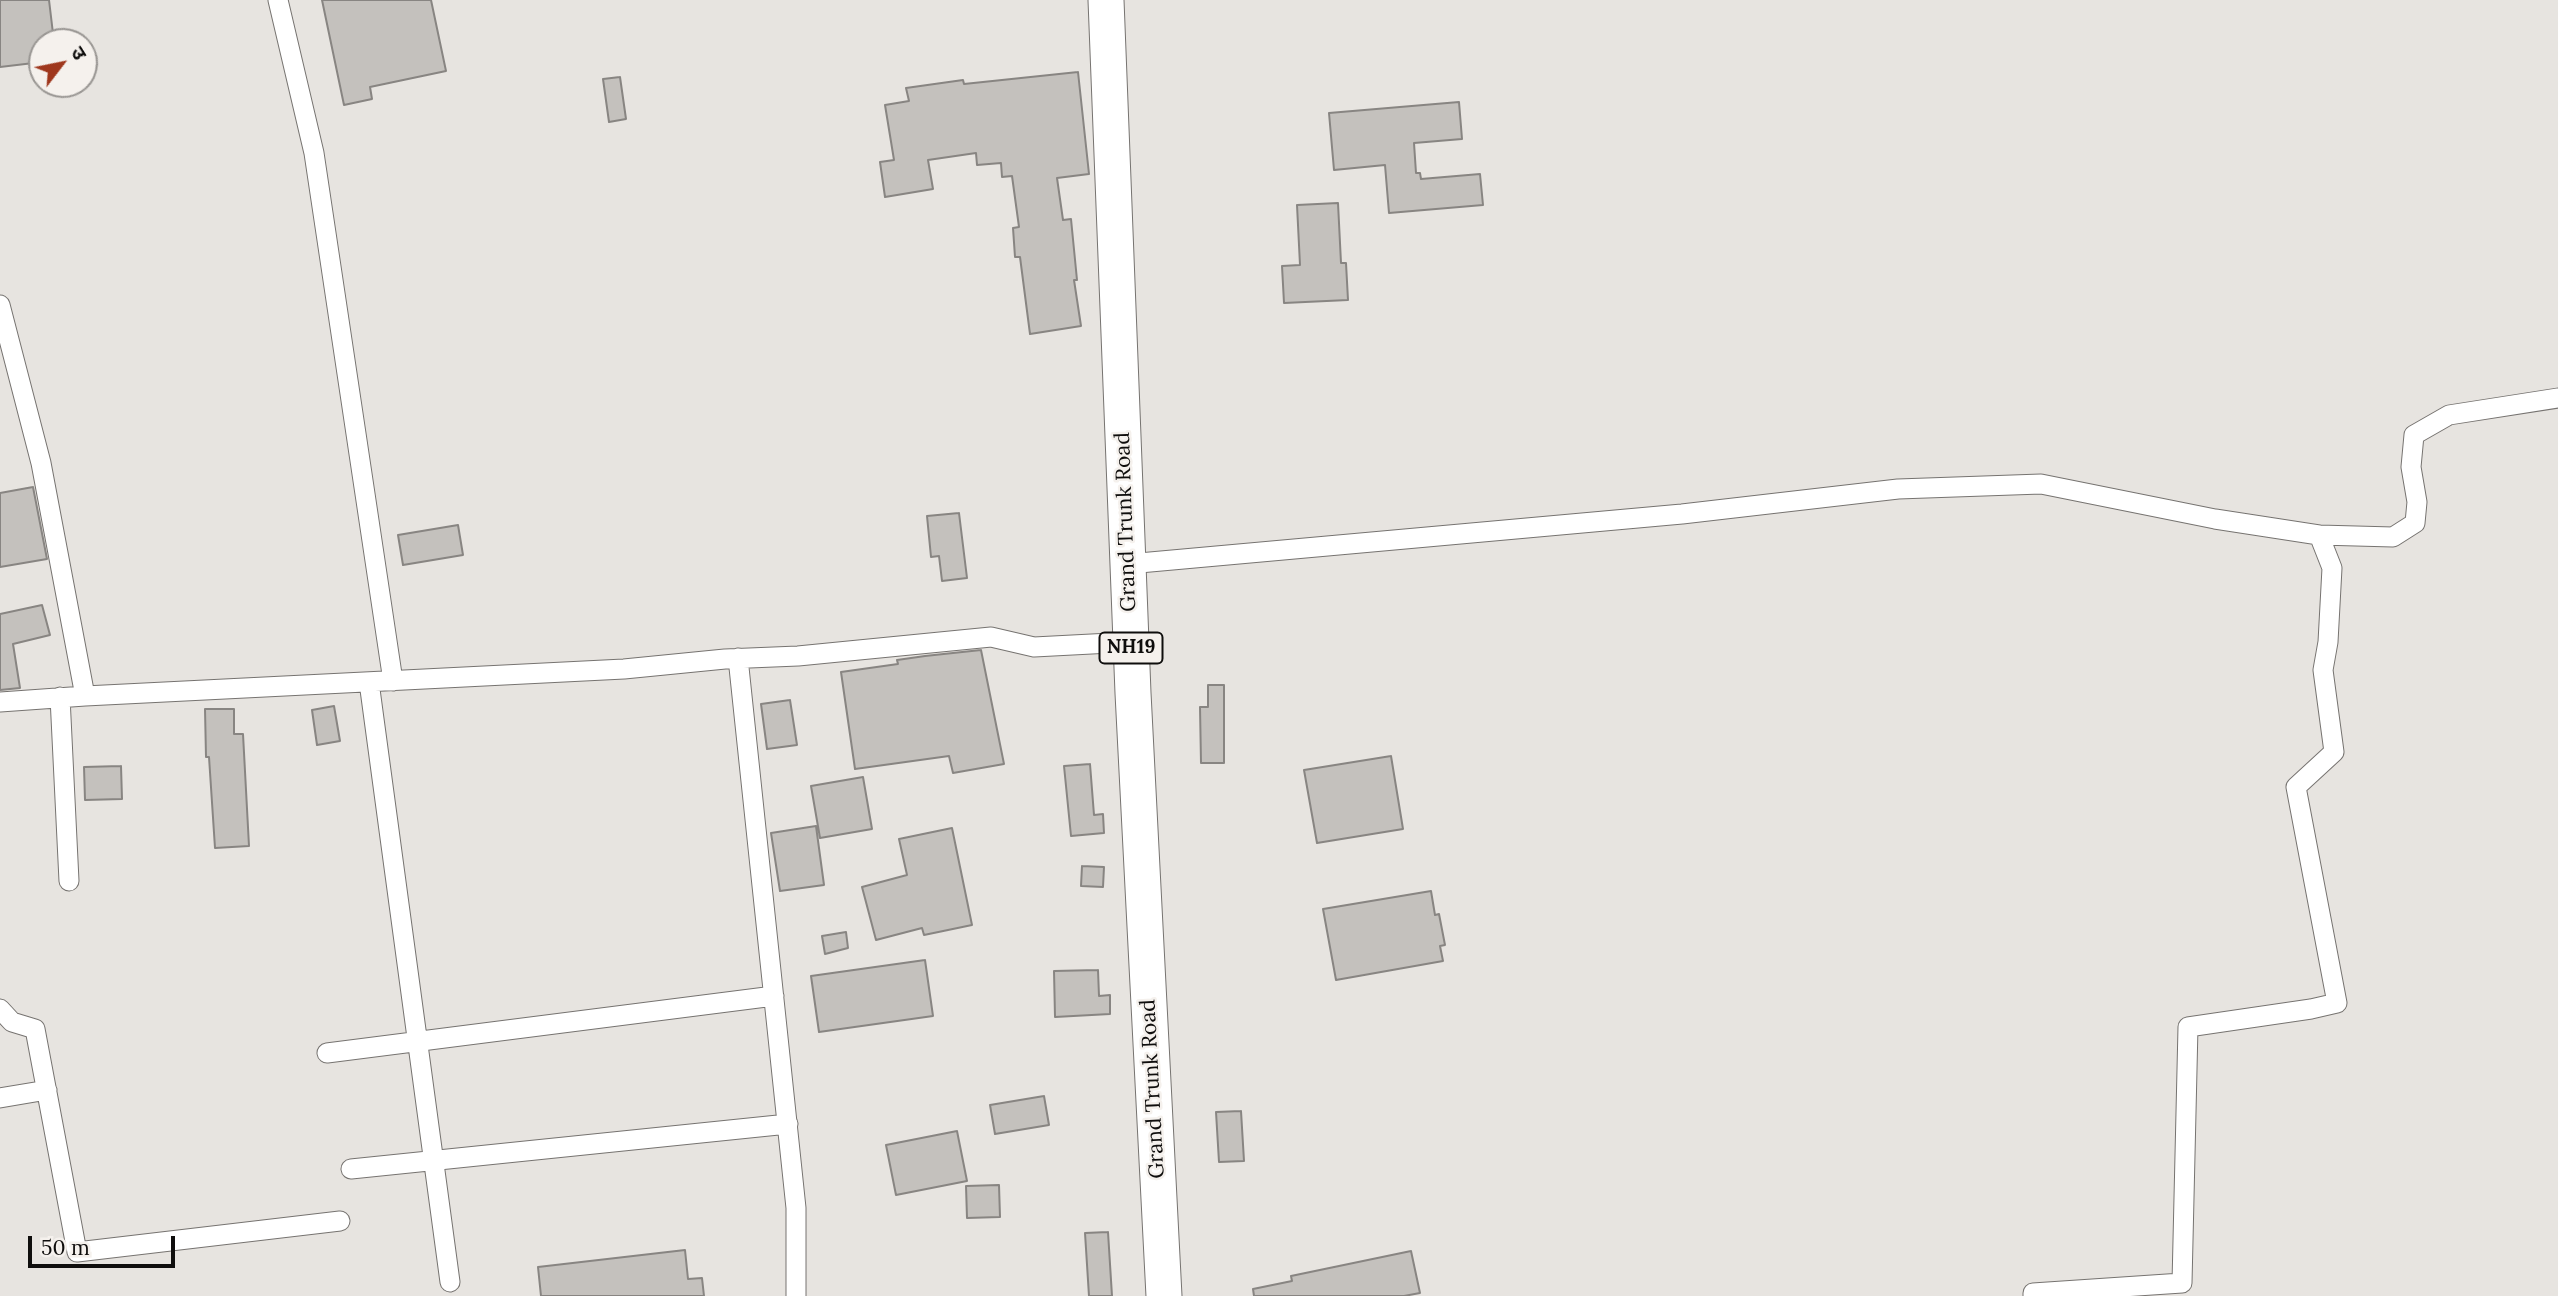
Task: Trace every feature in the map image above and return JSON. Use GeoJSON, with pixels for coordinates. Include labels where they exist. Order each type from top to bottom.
{"type":"FeatureCollection","features":[{"type":"Feature","properties":{"kind":"highway","name":"Grand Trunk Road"},"geometry":{"type":"LineString","coordinates":[[1106,0],[1130,642],[1164,1296]]}},
{"type":"Feature","properties":{"kind":"street"},"geometry":{"type":"LineString","coordinates":[[278,0],[314,153],[393,681]]}},
{"type":"Feature","properties":{"kind":"street"},"geometry":{"type":"LineString","coordinates":[[0,305],[41,463],[85,696]]}},
{"type":"Feature","properties":{"kind":"street"},"geometry":{"type":"LineString","coordinates":[[1128,564],[1682,514],[1898,489],[2041,484],[2215,519],[2319,536],[2393,537],[2415,523],[2417,502],[2411,467],[2414,436],[2449,415],[2558,398]]}},
{"type":"Feature","properties":{"kind":"street"},"geometry":{"type":"LineString","coordinates":[[2033,1296],[2033,1293],[2182,1283],[2188,1027],[2337,1003],[2296,787],[2334,752],[2323,670],[2328,642],[2332,568],[2319,536]]}},
{"type":"Feature","properties":{"kind":"street"},"geometry":{"type":"LineString","coordinates":[[0,702],[624,669],[738,658],[798,656],[991,637],[1034,647],[1130,642]]}},
{"type":"Feature","properties":{"kind":"street"},"geometry":{"type":"LineString","coordinates":[[738,658],[796,1208],[796,1296]]}},
{"type":"Feature","properties":{"kind":"street"},"geometry":{"type":"LineString","coordinates":[[369,682],[450,1282]]}},
{"type":"Feature","properties":{"kind":"street"},"geometry":{"type":"LineString","coordinates":[[60,697],[69,881]]}},
{"type":"Feature","properties":{"kind":"street"},"geometry":{"type":"LineString","coordinates":[[327,1054],[774,996]]}},
{"type":"Feature","properties":{"kind":"street"},"geometry":{"type":"LineString","coordinates":[[0,1009],[12,1023],[35,1029],[77,1252],[340,1221]]}},
{"type":"Feature","properties":{"kind":"street"},"geometry":{"type":"LineString","coordinates":[[0,1098],[47,1090]]}},
{"type":"Feature","properties":{"kind":"street"},"geometry":{"type":"LineString","coordinates":[[351,1169],[788,1124]]}},
{"type":"Feature","properties":{"kind":"building"},"geometry":{"type":"Polygon","coordinates":[[[0,0],[49,0],[52,28],[28,28],[28,64],[0,67],[0,0]]]}},
{"type":"Feature","properties":{"kind":"building"},"geometry":{"type":"Polygon","coordinates":[[[322,0],[431,0],[446,71],[370,87],[372,99],[344,105],[322,0]]]}},
{"type":"Feature","properties":{"kind":"building"},"geometry":{"type":"Polygon","coordinates":[[[1078,72],[1089,174],[1057,178],[1063,220],[1071,219],[1077,280],[1074,280],[1081,326],[1030,334],[1020,257],[1015,257],[1013,228],[1019,227],[1012,176],[1002,177],[1001,163],[977,165],[976,153],[928,160],[933,189],[885,197],[880,162],[894,160],[885,105],[909,101],[906,88],[963,80],[964,84],[1078,72]]]}},
{"type":"Feature","properties":{"kind":"building"},"geometry":{"type":"Polygon","coordinates":[[[620,77],[626,119],[609,122],[603,79],[620,77]]]}},
{"type":"Feature","properties":{"kind":"building"},"geometry":{"type":"Polygon","coordinates":[[[1459,102],[1462,139],[1414,143],[1416,173],[1420,173],[1421,179],[1480,174],[1483,205],[1389,213],[1385,165],[1334,170],[1329,113],[1459,102]]]}},
{"type":"Feature","properties":{"kind":"building"},"geometry":{"type":"Polygon","coordinates":[[[1338,203],[1341,263],[1346,263],[1348,300],[1284,303],[1282,266],[1300,265],[1297,205],[1338,203]]]}},
{"type":"Feature","properties":{"kind":"building"},"geometry":{"type":"Polygon","coordinates":[[[33,487],[47,559],[0,567],[0,493],[33,487]]]}},
{"type":"Feature","properties":{"kind":"building"},"geometry":{"type":"Polygon","coordinates":[[[959,513],[967,578],[942,581],[939,556],[931,557],[927,516],[959,513]]]}},
{"type":"Feature","properties":{"kind":"building"},"geometry":{"type":"Polygon","coordinates":[[[458,525],[463,555],[403,565],[398,535],[458,525]]]}},
{"type":"Feature","properties":{"kind":"building"},"geometry":{"type":"Polygon","coordinates":[[[42,605],[50,635],[13,644],[20,688],[0,690],[0,614],[42,605]]]}},
{"type":"Feature","properties":{"kind":"building"},"geometry":{"type":"Polygon","coordinates":[[[981,650],[1004,764],[953,773],[949,756],[855,769],[841,672],[898,664],[897,660],[981,650]]]}},
{"type":"Feature","properties":{"kind":"building"},"geometry":{"type":"Polygon","coordinates":[[[1208,685],[1224,685],[1224,763],[1201,763],[1200,707],[1208,707],[1208,685]]]}},
{"type":"Feature","properties":{"kind":"building"},"geometry":{"type":"Polygon","coordinates":[[[790,700],[797,745],[767,749],[761,704],[790,700]]]}},
{"type":"Feature","properties":{"kind":"building"},"geometry":{"type":"Polygon","coordinates":[[[334,706],[340,741],[317,745],[312,710],[334,706]]]}},
{"type":"Feature","properties":{"kind":"building"},"geometry":{"type":"Polygon","coordinates":[[[205,709],[234,709],[234,734],[243,734],[249,846],[215,848],[209,757],[206,757],[205,709]]]}},
{"type":"Feature","properties":{"kind":"building"},"geometry":{"type":"Polygon","coordinates":[[[1391,756],[1403,829],[1317,843],[1304,770],[1391,756]]]}},
{"type":"Feature","properties":{"kind":"building"},"geometry":{"type":"Polygon","coordinates":[[[1090,764],[1094,815],[1103,814],[1104,833],[1071,836],[1064,766],[1090,764]]]}},
{"type":"Feature","properties":{"kind":"building"},"geometry":{"type":"Polygon","coordinates":[[[121,766],[122,799],[85,800],[84,767],[121,766]]]}},
{"type":"Feature","properties":{"kind":"building"},"geometry":{"type":"Polygon","coordinates":[[[863,777],[872,829],[820,838],[811,786],[863,777]]]}},
{"type":"Feature","properties":{"kind":"building"},"geometry":{"type":"Polygon","coordinates":[[[816,826],[824,885],[780,891],[771,833],[816,826]]]}},
{"type":"Feature","properties":{"kind":"building"},"geometry":{"type":"Polygon","coordinates":[[[952,828],[972,925],[924,935],[922,928],[876,940],[862,887],[907,875],[899,839],[952,828]]]}},
{"type":"Feature","properties":{"kind":"building"},"geometry":{"type":"Polygon","coordinates":[[[1082,866],[1104,867],[1103,887],[1081,886],[1082,866]]]}},
{"type":"Feature","properties":{"kind":"building"},"geometry":{"type":"Polygon","coordinates":[[[1431,891],[1435,915],[1439,914],[1445,945],[1440,946],[1443,961],[1336,980],[1323,909],[1431,891]]]}},
{"type":"Feature","properties":{"kind":"building"},"geometry":{"type":"Polygon","coordinates":[[[846,932],[848,948],[825,954],[822,936],[846,932]]]}},
{"type":"Feature","properties":{"kind":"building"},"geometry":{"type":"Polygon","coordinates":[[[925,960],[933,1016],[819,1032],[811,976],[925,960]]]}},
{"type":"Feature","properties":{"kind":"building"},"geometry":{"type":"Polygon","coordinates":[[[1098,970],[1099,996],[1110,995],[1110,1014],[1055,1017],[1054,971],[1098,970]]]}},
{"type":"Feature","properties":{"kind":"building"},"geometry":{"type":"Polygon","coordinates":[[[1044,1096],[1049,1125],[995,1134],[990,1105],[1044,1096]]]}},
{"type":"Feature","properties":{"kind":"building"},"geometry":{"type":"Polygon","coordinates":[[[1241,1111],[1244,1161],[1219,1162],[1216,1112],[1241,1111]]]}},
{"type":"Feature","properties":{"kind":"building"},"geometry":{"type":"Polygon","coordinates":[[[957,1131],[967,1181],[896,1195],[886,1145],[957,1131]]]}},
{"type":"Feature","properties":{"kind":"building"},"geometry":{"type":"Polygon","coordinates":[[[999,1185],[1000,1217],[967,1218],[966,1186],[999,1185]]]}},
{"type":"Feature","properties":{"kind":"building"},"geometry":{"type":"Polygon","coordinates":[[[1108,1232],[1112,1296],[1089,1296],[1085,1233],[1108,1232]]]}},
{"type":"Feature","properties":{"kind":"building"},"geometry":{"type":"Polygon","coordinates":[[[685,1250],[688,1279],[702,1278],[704,1296],[541,1296],[538,1267],[685,1250]]]}},
{"type":"Feature","properties":{"kind":"building"},"geometry":{"type":"Polygon","coordinates":[[[1411,1251],[1420,1293],[1404,1296],[1254,1296],[1253,1289],[1292,1281],[1291,1276],[1411,1251]]]}}]}
